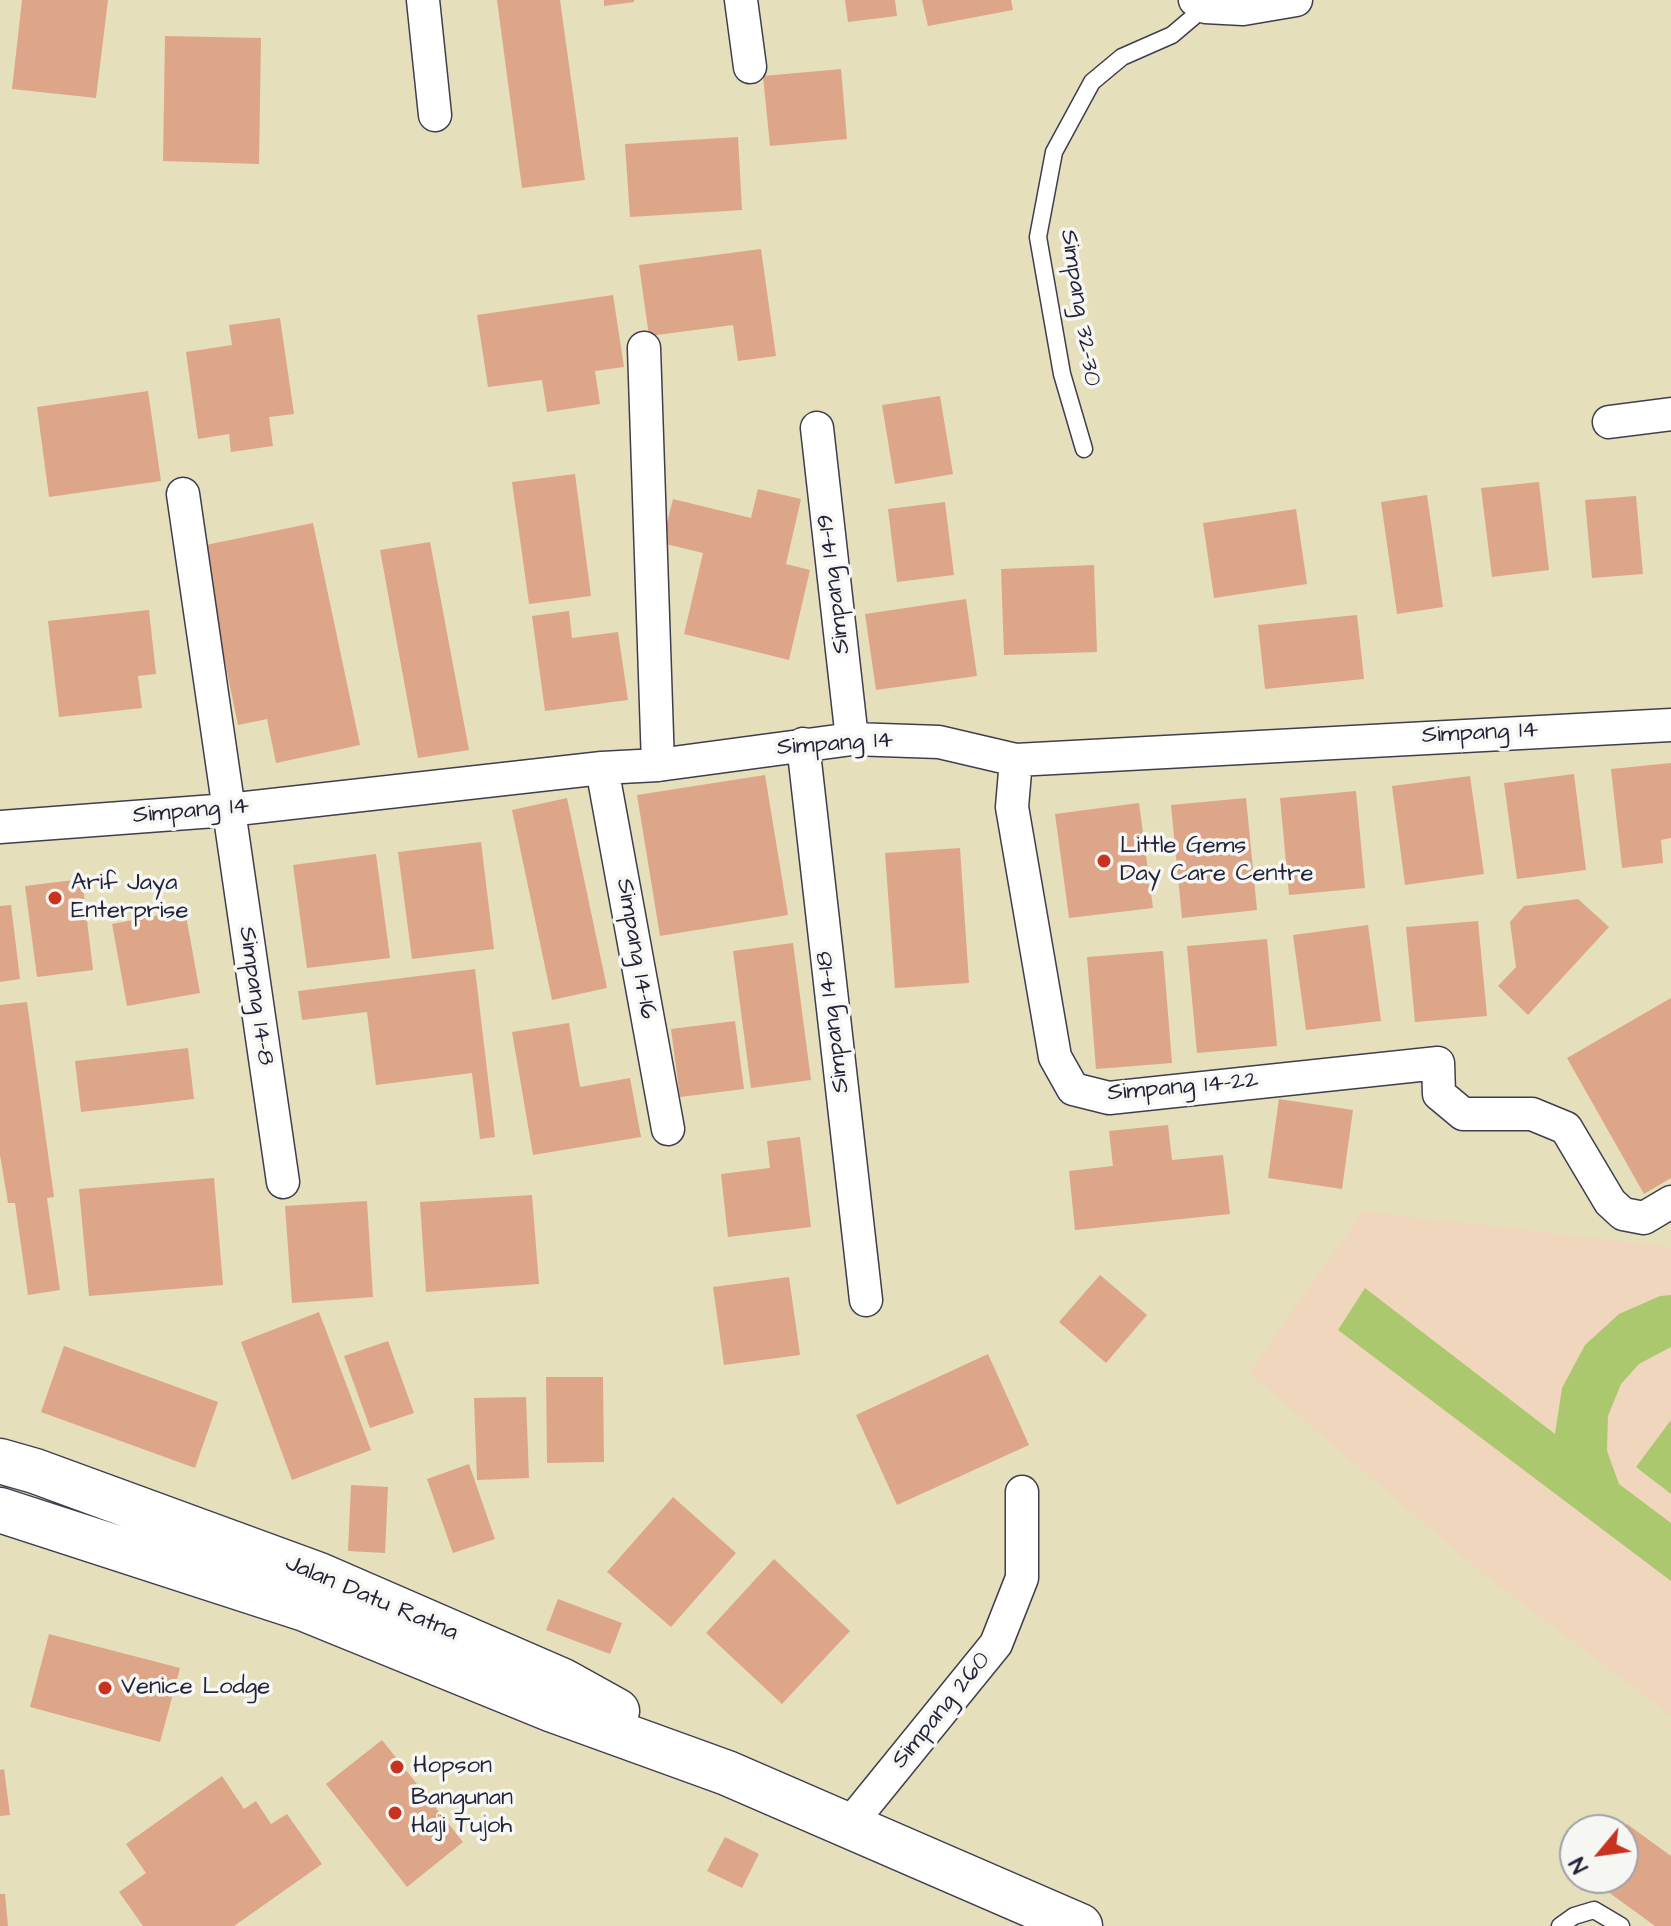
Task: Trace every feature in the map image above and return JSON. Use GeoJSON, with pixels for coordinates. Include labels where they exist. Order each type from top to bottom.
{"type":"FeatureCollection","features":[{"type":"Feature","properties":{"kind":"main road","name":"Jalan Datu Ratna"},"geometry":{"type":"LineString","coordinates":[[0,1461],[319,1575],[563,1681],[727,1773]]}},
{"type":"Feature","properties":{"kind":"main road","name":"Jalan Datu Ratna"},"geometry":{"type":"LineString","coordinates":[[0,1510],[305,1609],[553,1710],[727,1773],[1080,1926]]}},
{"type":"Feature","properties":{"kind":"street"},"geometry":{"type":"LineString","coordinates":[[423,0],[435,115]]}},
{"type":"Feature","properties":{"kind":"street"},"geometry":{"type":"LineString","coordinates":[[741,0],[750,67]]}},
{"type":"Feature","properties":{"kind":"street"},"geometry":{"type":"LineString","coordinates":[[1200,3],[1243,9],[1296,0]]}},
{"type":"Feature","properties":{"kind":"street"},"geometry":{"type":"LineString","coordinates":[[644,348],[658,765]]}},
{"type":"Feature","properties":{"kind":"street"},"geometry":{"type":"LineString","coordinates":[[1609,422],[1671,414]]}},
{"type":"Feature","properties":{"kind":"street","name":"Simpang 14-19"},"geometry":{"type":"LineString","coordinates":[[817,428],[852,739]]}},
{"type":"Feature","properties":{"kind":"street","name":"Simpang 14-8"},"geometry":{"type":"LineString","coordinates":[[183,494],[283,1182]]}},
{"type":"Feature","properties":{"kind":"street","name":"Simpang 14"},"geometry":{"type":"LineString","coordinates":[[0,827],[228,810],[602,768],[658,765],[852,739],[939,742],[1016,760],[1671,725]]}},
{"type":"Feature","properties":{"kind":"street","name":"Simpang 14-18"},"geometry":{"type":"LineString","coordinates":[[803,744],[866,1300]]}},
{"type":"Feature","properties":{"kind":"street","name":"Simpang 14-22"},"geometry":{"type":"LineString","coordinates":[[1016,760],[1012,807],[1055,1057],[1073,1089],[1109,1098],[1438,1063],[1439,1094],[1463,1114],[1532,1114],[1566,1128],[1610,1202],[1623,1214],[1644,1218],[1671,1202]]}},
{"type":"Feature","properties":{"kind":"street","name":"Simpang 14-16"},"geometry":{"type":"LineString","coordinates":[[602,768],[668,1129]]}},
{"type":"Feature","properties":{"kind":"street","name":"Simpang 260"},"geometry":{"type":"LineString","coordinates":[[849,1825],[996,1644],[1022,1578],[1022,1492]]}},
{"type":"Feature","properties":{"kind":"lane","name":"Simpang 32-30"},"geometry":{"type":"LineString","coordinates":[[1084,449],[1062,374],[1038,237],[1054,152],[1092,82],[1122,57],[1172,35],[1200,3]]}},
{"type":"Feature","properties":{"kind":"lane"},"geometry":{"type":"LineString","coordinates":[[1560,1926],[1574,1916],[1594,1910],[1621,1926]]}},
{"type":"Feature","properties":{"kind":"shaded area"},"geometry":{"type":"Polygon","coordinates":[[[1363,1211],[1671,1247],[1671,1716],[1481,1572],[1249,1373],[1363,1211]]]}},
{"type":"Feature","properties":{"kind":"green space"},"geometry":{"type":"Polygon","coordinates":[[[1365,1288],[1555,1434],[1562,1388],[1585,1345],[1619,1314],[1660,1296],[1671,1295],[1671,1347],[1639,1364],[1621,1384],[1608,1416],[1607,1451],[1619,1484],[1671,1523],[1671,1581],[1338,1330],[1365,1288]]]}},
{"type":"Feature","properties":{"kind":"green space"},"geometry":{"type":"Polygon","coordinates":[[[1671,1420],[1671,1494],[1636,1467],[1671,1420]]]}},
{"type":"Feature","properties":{"kind":"building"},"geometry":{"type":"Polygon","coordinates":[[[22,0],[108,0],[96,98],[12,89],[22,0]]]}},
{"type":"Feature","properties":{"kind":"building"},"geometry":{"type":"Polygon","coordinates":[[[497,0],[560,0],[585,180],[522,188],[497,0]]]}},
{"type":"Feature","properties":{"kind":"building"},"geometry":{"type":"Polygon","coordinates":[[[604,0],[634,0],[634,2],[604,6],[604,0]]]}},
{"type":"Feature","properties":{"kind":"building"},"geometry":{"type":"Polygon","coordinates":[[[845,0],[895,0],[897,16],[848,22],[845,0]]]}},
{"type":"Feature","properties":{"kind":"building"},"geometry":{"type":"Polygon","coordinates":[[[922,0],[1011,0],[1013,10],[928,26],[922,0]]]}},
{"type":"Feature","properties":{"kind":"building"},"geometry":{"type":"Polygon","coordinates":[[[165,36],[261,38],[259,164],[163,161],[165,36]]]}},
{"type":"Feature","properties":{"kind":"building"},"geometry":{"type":"Polygon","coordinates":[[[841,69],[847,139],[770,146],[763,76],[841,69]]]}},
{"type":"Feature","properties":{"kind":"building"},"geometry":{"type":"Polygon","coordinates":[[[738,137],[742,210],[630,217],[625,144],[738,137]]]}},
{"type":"Feature","properties":{"kind":"building"},"geometry":{"type":"Polygon","coordinates":[[[761,249],[776,356],[738,361],[733,325],[649,336],[639,265],[761,249]]]}},
{"type":"Feature","properties":{"kind":"building"},"geometry":{"type":"Polygon","coordinates":[[[613,295],[624,367],[595,371],[600,404],[547,412],[542,380],[488,387],[477,315],[613,295]]]}},
{"type":"Feature","properties":{"kind":"building"},"geometry":{"type":"Polygon","coordinates":[[[280,318],[294,414],[269,417],[273,446],[231,452],[229,434],[198,439],[186,352],[232,345],[229,325],[280,318]]]}},
{"type":"Feature","properties":{"kind":"building"},"geometry":{"type":"Polygon","coordinates":[[[148,391],[161,481],[49,497],[37,407],[148,391]]]}},
{"type":"Feature","properties":{"kind":"building"},"geometry":{"type":"Polygon","coordinates":[[[940,396],[953,474],[895,484],[882,405],[940,396]]]}},
{"type":"Feature","properties":{"kind":"building"},"geometry":{"type":"Polygon","coordinates":[[[575,474],[591,596],[529,604],[512,482],[575,474]]]}},
{"type":"Feature","properties":{"kind":"building"},"geometry":{"type":"Polygon","coordinates":[[[1539,482],[1549,570],[1492,577],[1481,488],[1539,482]]]}},
{"type":"Feature","properties":{"kind":"building"},"geometry":{"type":"Polygon","coordinates":[[[758,489],[801,499],[786,564],[810,570],[789,660],[684,634],[703,553],[662,543],[673,499],[751,518],[758,489]]]}},
{"type":"Feature","properties":{"kind":"building"},"geometry":{"type":"Polygon","coordinates":[[[1427,495],[1443,607],[1397,614],[1381,502],[1427,495]]]}},
{"type":"Feature","properties":{"kind":"building"},"geometry":{"type":"Polygon","coordinates":[[[1636,496],[1643,574],[1592,578],[1585,500],[1636,496]]]}},
{"type":"Feature","properties":{"kind":"building"},"geometry":{"type":"Polygon","coordinates":[[[945,502],[954,575],[897,582],[888,509],[945,502]]]}},
{"type":"Feature","properties":{"kind":"building"},"geometry":{"type":"Polygon","coordinates":[[[1296,509],[1307,584],[1214,598],[1203,523],[1296,509]]]}},
{"type":"Feature","properties":{"kind":"building"},"geometry":{"type":"Polygon","coordinates":[[[313,523],[360,745],[276,763],[267,719],[238,725],[201,546],[313,523]]]}},
{"type":"Feature","properties":{"kind":"building"},"geometry":{"type":"Polygon","coordinates":[[[430,542],[469,750],[418,758],[380,550],[430,542]]]}},
{"type":"Feature","properties":{"kind":"building"},"geometry":{"type":"Polygon","coordinates":[[[1094,565],[1097,652],[1004,655],[1001,569],[1094,565]]]}},
{"type":"Feature","properties":{"kind":"building"},"geometry":{"type":"Polygon","coordinates":[[[966,599],[977,676],[876,690],[865,614],[966,599]]]}},
{"type":"Feature","properties":{"kind":"building"},"geometry":{"type":"Polygon","coordinates":[[[149,610],[156,674],[138,676],[142,708],[59,717],[48,621],[149,610]]]}},
{"type":"Feature","properties":{"kind":"building"},"geometry":{"type":"Polygon","coordinates":[[[569,611],[572,638],[618,632],[628,700],[545,711],[532,616],[569,611]]]}},
{"type":"Feature","properties":{"kind":"building"},"geometry":{"type":"Polygon","coordinates":[[[1357,615],[1364,679],[1265,689],[1258,625],[1357,615]]]}},
{"type":"Feature","properties":{"kind":"building"},"geometry":{"type":"Polygon","coordinates":[[[1671,763],[1671,838],[1661,840],[1663,863],[1622,868],[1611,769],[1671,763]]]}},
{"type":"Feature","properties":{"kind":"building"},"geometry":{"type":"Polygon","coordinates":[[[1574,774],[1586,870],[1517,879],[1504,783],[1574,774]]]}},
{"type":"Feature","properties":{"kind":"building"},"geometry":{"type":"Polygon","coordinates":[[[765,775],[788,915],[660,936],[637,795],[765,775]]]}},
{"type":"Feature","properties":{"kind":"building"},"geometry":{"type":"Polygon","coordinates":[[[1470,776],[1484,874],[1405,885],[1392,786],[1470,776]]]}},
{"type":"Feature","properties":{"kind":"building"},"geometry":{"type":"Polygon","coordinates":[[[1356,791],[1365,888],[1289,895],[1280,798],[1356,791]]]}},
{"type":"Feature","properties":{"kind":"building"},"geometry":{"type":"Polygon","coordinates":[[[567,798],[607,988],[552,1000],[512,810],[567,798]]]}},
{"type":"Feature","properties":{"kind":"building"},"geometry":{"type":"Polygon","coordinates":[[[1246,798],[1257,910],[1182,918],[1171,805],[1246,798]]]}},
{"type":"Feature","properties":{"kind":"building","name":"Little Gems Day Care Centre"},"geometry":{"type":"Polygon","coordinates":[[[1139,803],[1153,908],[1069,918],[1055,814],[1139,803]]]}},
{"type":"Feature","properties":{"kind":"building"},"geometry":{"type":"Polygon","coordinates":[[[481,842],[494,949],[412,959],[398,852],[481,842]]]}},
{"type":"Feature","properties":{"kind":"building"},"geometry":{"type":"Polygon","coordinates":[[[960,848],[969,983],[895,988],[885,853],[960,848]]]}},
{"type":"Feature","properties":{"kind":"building"},"geometry":{"type":"Polygon","coordinates":[[[376,854],[390,958],[307,968],[293,865],[376,854]]]}},
{"type":"Feature","properties":{"kind":"building"},"geometry":{"type":"Polygon","coordinates":[[[82,879],[93,970],[37,977],[25,886],[82,879]]]}},
{"type":"Feature","properties":{"kind":"building"},"geometry":{"type":"Polygon","coordinates":[[[1578,899],[1609,927],[1528,1015],[1498,986],[1516,967],[1510,922],[1524,906],[1578,899]]]}},
{"type":"Feature","properties":{"kind":"building"},"geometry":{"type":"Polygon","coordinates":[[[11,905],[20,979],[0,982],[0,906],[11,905]]]}},
{"type":"Feature","properties":{"kind":"building"},"geometry":{"type":"Polygon","coordinates":[[[185,910],[200,993],[127,1006],[112,924],[185,910]]]}},
{"type":"Feature","properties":{"kind":"building"},"geometry":{"type":"Polygon","coordinates":[[[1478,921],[1487,1016],[1415,1022],[1406,927],[1478,921]]]}},
{"type":"Feature","properties":{"kind":"building"},"geometry":{"type":"Polygon","coordinates":[[[1368,925],[1381,1021],[1306,1030],[1293,935],[1368,925]]]}},
{"type":"Feature","properties":{"kind":"building"},"geometry":{"type":"Polygon","coordinates":[[[1267,939],[1277,1046],[1197,1053],[1187,946],[1267,939]]]}},
{"type":"Feature","properties":{"kind":"building"},"geometry":{"type":"Polygon","coordinates":[[[793,943],[811,1080],[751,1088],[733,951],[793,943]]]}},
{"type":"Feature","properties":{"kind":"building"},"geometry":{"type":"Polygon","coordinates":[[[1163,951],[1172,1063],[1096,1069],[1087,957],[1163,951]]]}},
{"type":"Feature","properties":{"kind":"building"},"geometry":{"type":"Polygon","coordinates":[[[475,969],[495,1137],[480,1139],[472,1073],[376,1085],[367,1012],[302,1020],[298,991],[475,969]]]}},
{"type":"Feature","properties":{"kind":"building"},"geometry":{"type":"Polygon","coordinates":[[[1671,998],[1671,1178],[1644,1194],[1567,1058],[1671,998]]]}},
{"type":"Feature","properties":{"kind":"building"},"geometry":{"type":"Polygon","coordinates":[[[27,1002],[54,1197],[47,1198],[60,1290],[28,1295],[15,1203],[8,1203],[0,1155],[0,1005],[27,1002]]]}},
{"type":"Feature","properties":{"kind":"building"},"geometry":{"type":"Polygon","coordinates":[[[735,1021],[744,1089],[680,1097],[671,1029],[735,1021]]]}},
{"type":"Feature","properties":{"kind":"building"},"geometry":{"type":"Polygon","coordinates":[[[569,1023],[580,1087],[630,1078],[641,1137],[533,1155],[512,1032],[569,1023]]]}},
{"type":"Feature","properties":{"kind":"building"},"geometry":{"type":"Polygon","coordinates":[[[188,1048],[194,1099],[81,1112],[75,1061],[188,1048]]]}},
{"type":"Feature","properties":{"kind":"building"},"geometry":{"type":"Polygon","coordinates":[[[1279,1099],[1353,1110],[1342,1189],[1268,1178],[1279,1099]]]}},
{"type":"Feature","properties":{"kind":"building"},"geometry":{"type":"Polygon","coordinates":[[[1168,1125],[1172,1160],[1223,1155],[1230,1214],[1075,1230],[1069,1171],[1113,1166],[1109,1131],[1168,1125]]]}},
{"type":"Feature","properties":{"kind":"building"},"geometry":{"type":"Polygon","coordinates":[[[800,1137],[811,1227],[728,1237],[721,1174],[770,1168],[767,1141],[800,1137]]]}},
{"type":"Feature","properties":{"kind":"building"},"geometry":{"type":"Polygon","coordinates":[[[214,1178],[223,1285],[89,1296],[79,1189],[214,1178]]]}},
{"type":"Feature","properties":{"kind":"building"},"geometry":{"type":"Polygon","coordinates":[[[532,1195],[539,1284],[426,1292],[420,1202],[532,1195]]]}},
{"type":"Feature","properties":{"kind":"building"},"geometry":{"type":"Polygon","coordinates":[[[367,1201],[373,1297],[292,1303],[285,1206],[367,1201]]]}},
{"type":"Feature","properties":{"kind":"building"},"geometry":{"type":"Polygon","coordinates":[[[1100,1275],[1147,1315],[1106,1363],[1059,1322],[1100,1275]]]}},
{"type":"Feature","properties":{"kind":"building"},"geometry":{"type":"Polygon","coordinates":[[[789,1277],[800,1355],[724,1365],[713,1287],[789,1277]]]}},
{"type":"Feature","properties":{"kind":"building"},"geometry":{"type":"Polygon","coordinates":[[[319,1312],[371,1450],[292,1480],[241,1342],[319,1312]]]}},
{"type":"Feature","properties":{"kind":"building"},"geometry":{"type":"Polygon","coordinates":[[[388,1341],[414,1413],[370,1428],[344,1356],[388,1341]]]}},
{"type":"Feature","properties":{"kind":"building"},"geometry":{"type":"Polygon","coordinates":[[[64,1346],[218,1402],[195,1468],[41,1412],[64,1346]]]}},
{"type":"Feature","properties":{"kind":"building"},"geometry":{"type":"Polygon","coordinates":[[[988,1354],[1029,1445],[897,1505],[856,1415],[988,1354]]]}},
{"type":"Feature","properties":{"kind":"building"},"geometry":{"type":"Polygon","coordinates":[[[546,1377],[603,1377],[604,1462],[547,1463],[546,1377]]]}},
{"type":"Feature","properties":{"kind":"building"},"geometry":{"type":"Polygon","coordinates":[[[526,1397],[529,1478],[477,1480],[474,1398],[526,1397]]]}},
{"type":"Feature","properties":{"kind":"building"},"geometry":{"type":"Polygon","coordinates":[[[469,1464],[495,1539],[453,1553],[427,1479],[469,1464]]]}},
{"type":"Feature","properties":{"kind":"building"},"geometry":{"type":"Polygon","coordinates":[[[351,1485],[388,1487],[385,1553],[348,1551],[351,1485]]]}},
{"type":"Feature","properties":{"kind":"building"},"geometry":{"type":"Polygon","coordinates":[[[673,1497],[736,1553],[671,1627],[607,1572],[673,1497]]]}},
{"type":"Feature","properties":{"kind":"building"},"geometry":{"type":"Polygon","coordinates":[[[774,1559],[850,1631],[782,1704],[706,1633],[774,1559]]]}},
{"type":"Feature","properties":{"kind":"building"},"geometry":{"type":"Polygon","coordinates":[[[558,1599],[622,1623],[610,1654],[546,1630],[558,1599]]]}},
{"type":"Feature","properties":{"kind":"building","name":"Venice Lodge"},"geometry":{"type":"Polygon","coordinates":[[[49,1634],[180,1668],[160,1742],[30,1707],[49,1634]]]}},
{"type":"Feature","properties":{"kind":"building","name":"Bangunan Haji Tujoh"},"geometry":{"type":"Polygon","coordinates":[[[382,1740],[463,1842],[407,1887],[326,1784],[382,1740]]]}},
{"type":"Feature","properties":{"kind":"building"},"geometry":{"type":"Polygon","coordinates":[[[4,1769],[10,1815],[0,1816],[0,1770],[4,1769]]]}},
{"type":"Feature","properties":{"kind":"building"},"geometry":{"type":"Polygon","coordinates":[[[222,1776],[244,1809],[256,1801],[271,1824],[287,1814],[322,1864],[234,1926],[143,1926],[119,1892],[146,1873],[126,1844],[222,1776]]]}},
{"type":"Feature","properties":{"kind":"building"},"geometry":{"type":"Polygon","coordinates":[[[1639,1833],[1671,1856],[1671,1926],[1655,1926],[1611,1894],[1639,1894],[1639,1833]]]}},
{"type":"Feature","properties":{"kind":"building"},"geometry":{"type":"Polygon","coordinates":[[[725,1837],[759,1854],[742,1888],[707,1871],[725,1837]]]}},
{"type":"Feature","properties":{"kind":"building"},"geometry":{"type":"Polygon","coordinates":[[[0,1894],[5,1894],[8,1926],[0,1926],[0,1894]]]}},
{"type":"Feature","properties":{"kind":"place","name":"Little Gems Day Care Centre"},"geometry":{"type":"Point","coordinates":[1104,861]}},
{"type":"Feature","properties":{"kind":"place","name":"Arif Jaya Enterprise"},"geometry":{"type":"Point","coordinates":[55,898]}},
{"type":"Feature","properties":{"kind":"place","name":"Venice Lodge"},"geometry":{"type":"Point","coordinates":[105,1688]}},
{"type":"Feature","properties":{"kind":"place","name":"Hopson"},"geometry":{"type":"Point","coordinates":[397,1767]}},
{"type":"Feature","properties":{"kind":"place","name":"Bangunan Haji Tujoh"},"geometry":{"type":"Point","coordinates":[395,1813]}}]}
